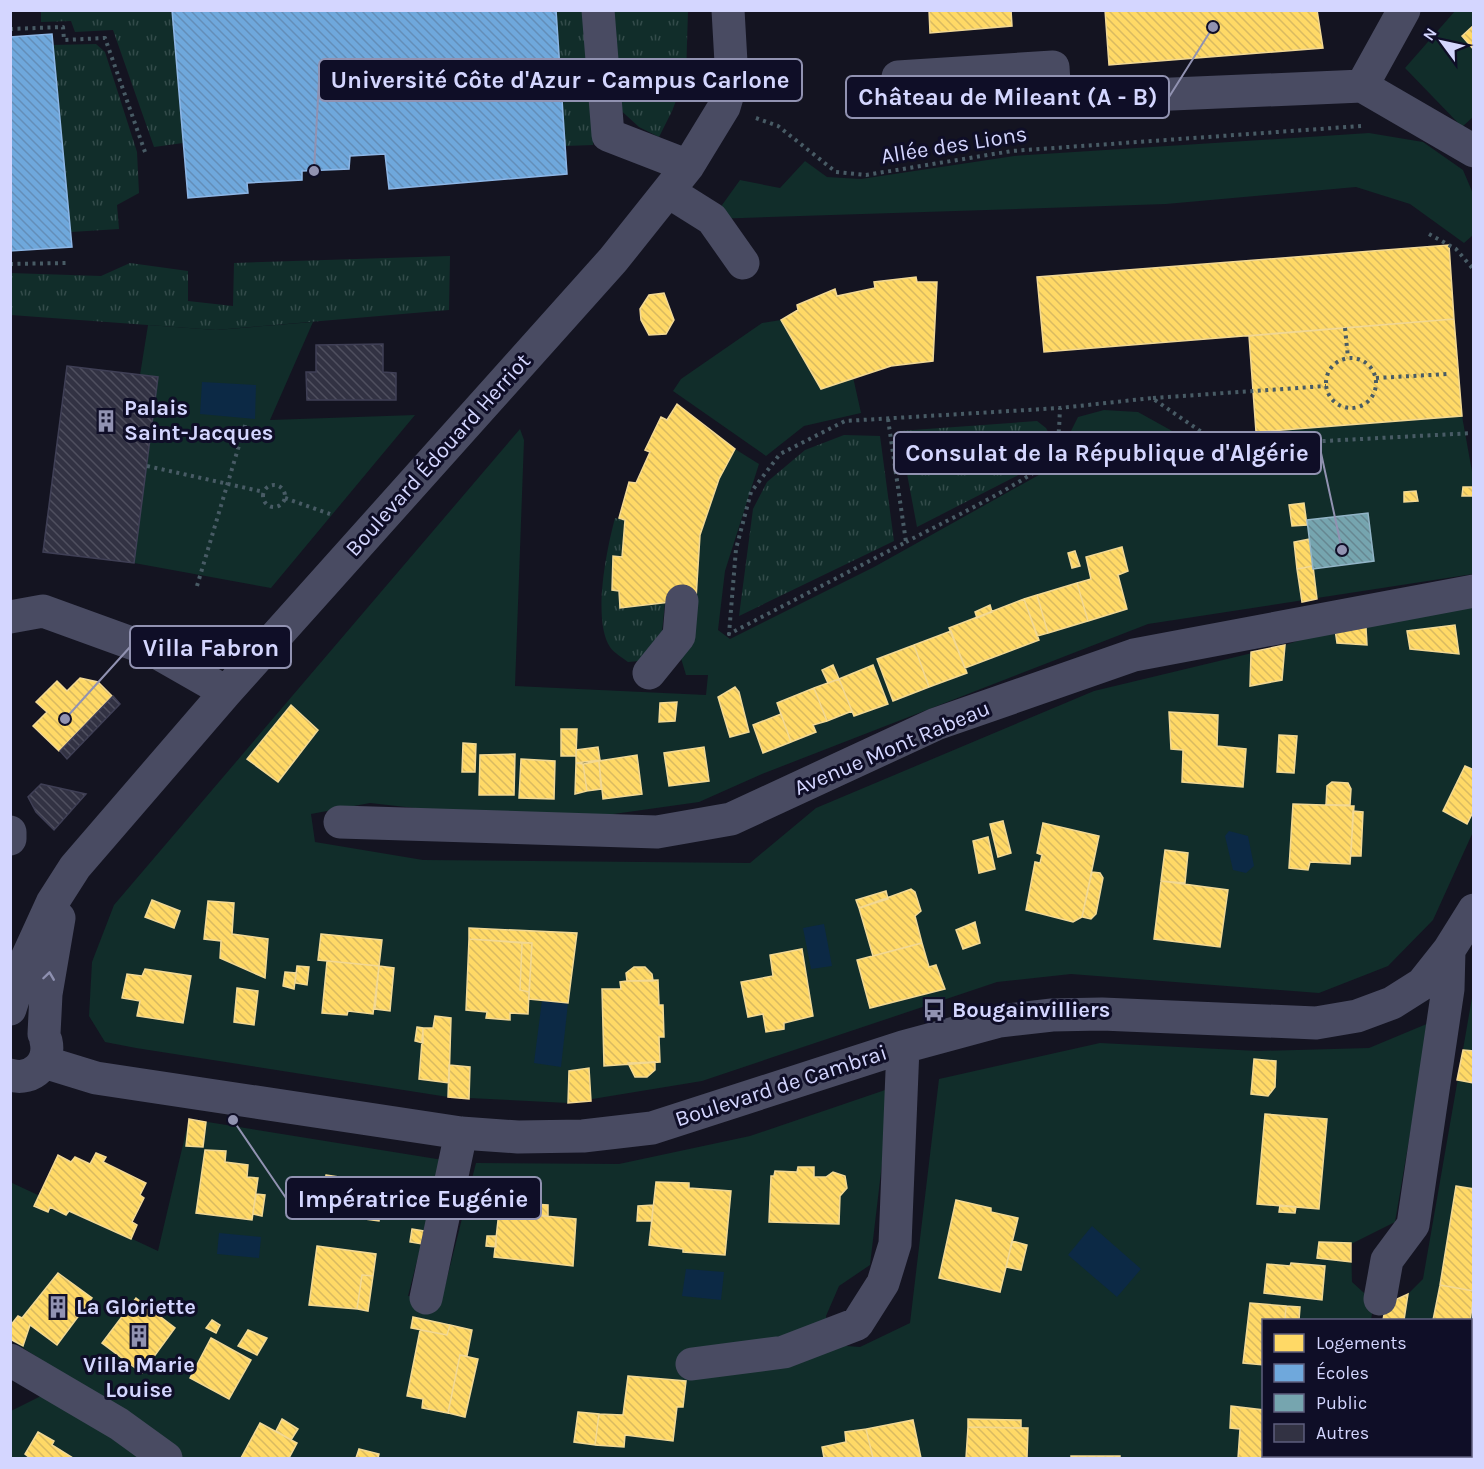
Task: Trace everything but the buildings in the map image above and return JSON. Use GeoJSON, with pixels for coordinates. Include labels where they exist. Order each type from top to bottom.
{"type":"FeatureCollection","features":[{"type":"Feature","properties":{"kind":"street"},"geometry":{"type":"LineString","coordinates":[[598,10],[608,135],[688,166]]}},
{"type":"Feature","properties":{"kind":"street","name":"Boulevard Édouard Herriot"},"geometry":{"type":"LineString","coordinates":[[10,1010],[25,962],[52,903],[75,867],[226,692],[613,260],[688,166],[724,107],[732,80],[728,10]]}},
{"type":"Feature","properties":{"kind":"street"},"geometry":{"type":"LineString","coordinates":[[1362,86],[1404,10]]}},
{"type":"Feature","properties":{"kind":"street"},"geometry":{"type":"LineString","coordinates":[[898,77],[1053,67],[1054,99],[1362,86],[1473,151]]}},
{"type":"Feature","properties":{"kind":"street"},"geometry":{"type":"LineString","coordinates":[[669,192],[712,219],[743,263]]}},
{"type":"Feature","properties":{"kind":"street","name":"Avenue Mont Rabeau"},"geometry":{"type":"LineString","coordinates":[[340,822],[657,832],[731,819],[936,724],[1134,655],[1473,591]]}},
{"type":"Feature","properties":{"kind":"street"},"geometry":{"type":"LineString","coordinates":[[650,673],[678,636],[682,601]]}},
{"type":"Feature","properties":{"kind":"street"},"geometry":{"type":"LineString","coordinates":[[10,617],[43,611],[156,652],[226,692]]}},
{"type":"Feature","properties":{"kind":"street"},"geometry":{"type":"LineString","coordinates":[[10,832],[10,839]]}},
{"type":"Feature","properties":{"kind":"street","name":"Boulevard Édouard Herriot"},"geometry":{"type":"LineString","coordinates":[[27,1069],[52,950],[75,867]]}},
{"type":"Feature","properties":{"kind":"street","name":"Boulevard de Cambrai"},"geometry":{"type":"LineString","coordinates":[[10,1022],[28,1021],[27,1069],[461,1133],[518,1137],[583,1136],[652,1128],[903,1047],[999,1021],[1052,1015],[1316,1023],[1357,1016],[1392,1003],[1422,984],[1449,950],[1473,910]]}},
{"type":"Feature","properties":{"kind":"street"},"geometry":{"type":"LineString","coordinates":[[1380,1299],[1387,1260],[1413,1225],[1448,989],[1449,950]]}},
{"type":"Feature","properties":{"kind":"street"},"geometry":{"type":"LineString","coordinates":[[692,1364],[784,1352],[857,1324],[884,1283],[895,1244],[903,1047]]}},
{"type":"Feature","properties":{"kind":"street"},"geometry":{"type":"LineString","coordinates":[[426,1298],[461,1133]]}},
{"type":"Feature","properties":{"kind":"street"},"geometry":{"type":"LineString","coordinates":[[10,1360],[120,1424],[165,1458]]}},
{"type":"Feature","properties":{"kind":"path"},"geometry":{"type":"LineString","coordinates":[[10,29],[63,27],[64,40],[105,38],[145,152]]}},
{"type":"Feature","properties":{"kind":"path","name":"Allée des Lions"},"geometry":{"type":"LineString","coordinates":[[724,107],[778,126],[836,172],[866,175],[1012,151],[1365,125]]}},
{"type":"Feature","properties":{"kind":"path"},"geometry":{"type":"LineString","coordinates":[[1429,234],[1456,249],[1473,270]]}},
{"type":"Feature","properties":{"kind":"path"},"geometry":{"type":"LineString","coordinates":[[10,264],[68,263]]}},
{"type":"Feature","properties":{"kind":"path"},"geometry":{"type":"LineString","coordinates":[[1345,328],[1348,358]]}},
{"type":"Feature","properties":{"kind":"path"},"geometry":{"type":"LineString","coordinates":[[1348,358],[1361,359],[1368,364],[1376,378],[1374,395],[1369,401],[1355,408],[1339,406],[1332,400],[1326,386],[1330,369],[1336,363],[1348,358]]}},
{"type":"Feature","properties":{"kind":"path"},"geometry":{"type":"LineString","coordinates":[[1376,378],[1447,374]]}},
{"type":"Feature","properties":{"kind":"path"},"geometry":{"type":"LineString","coordinates":[[1060,408],[1059,435],[1050,459],[1023,479],[729,634],[736,549],[751,492],[780,454],[845,421],[1060,408],[1152,398],[1326,386]]}},
{"type":"Feature","properties":{"kind":"path"},"geometry":{"type":"LineString","coordinates":[[1152,398],[1206,435],[1248,445],[1473,433]]}},
{"type":"Feature","properties":{"kind":"path"},"geometry":{"type":"LineString","coordinates":[[888,419],[906,542]]}},
{"type":"Feature","properties":{"kind":"path"},"geometry":{"type":"LineString","coordinates":[[197,586],[246,422]]}},
{"type":"Feature","properties":{"kind":"path"},"geometry":{"type":"LineString","coordinates":[[147,466],[264,492]]}},
{"type":"Feature","properties":{"kind":"path"},"geometry":{"type":"LineString","coordinates":[[275,485],[282,489],[285,498],[282,504],[272,506],[266,502],[264,492],[275,485]]}},
{"type":"Feature","properties":{"kind":"path"},"geometry":{"type":"LineString","coordinates":[[285,498],[330,514]]}},
{"type":"Feature","properties":{"kind":"green space"},"geometry":{"type":"Polygon","coordinates":[[[41,11],[172,11],[183,143],[154,147],[113,30],[75,32],[71,21],[41,22],[41,11]]]}},
{"type":"Feature","properties":{"kind":"green space"},"geometry":{"type":"Polygon","coordinates":[[[556,11],[589,11],[597,118],[593,145],[565,146],[556,11]]]}},
{"type":"Feature","properties":{"kind":"green space"},"geometry":{"type":"Polygon","coordinates":[[[606,11],[688,11],[686,75],[659,137],[639,127],[615,105],[606,11]]]}},
{"type":"Feature","properties":{"kind":"green space"},"geometry":{"type":"Polygon","coordinates":[[[1455,11],[1473,11],[1473,117],[1462,127],[1405,68],[1455,11]]]}},
{"type":"Feature","properties":{"kind":"green space"},"geometry":{"type":"Polygon","coordinates":[[[96,44],[105,52],[137,152],[139,193],[117,205],[119,229],[71,232],[52,45],[96,44]]]}},
{"type":"Feature","properties":{"kind":"green space"},"geometry":{"type":"Polygon","coordinates":[[[1369,133],[1423,142],[1463,170],[1474,196],[1473,235],[1464,243],[1410,204],[1356,187],[1166,204],[712,219],[740,180],[780,188],[805,161],[827,177],[861,179],[1014,156],[1369,133]]]}},
{"type":"Feature","properties":{"kind":"green space"},"geometry":{"type":"Polygon","coordinates":[[[450,256],[449,310],[216,330],[11,315],[10,273],[101,276],[130,263],[188,271],[188,301],[233,306],[234,263],[450,256]]]}},
{"type":"Feature","properties":{"kind":"green space"},"geometry":{"type":"Polygon","coordinates":[[[781,320],[821,389],[853,377],[861,413],[804,426],[766,456],[673,391],[681,379],[762,323],[781,320]]]}},
{"type":"Feature","properties":{"kind":"green space"},"geometry":{"type":"Polygon","coordinates":[[[313,322],[270,420],[415,415],[271,588],[134,563],[158,377],[140,375],[148,325],[216,330],[313,322]]]}},
{"type":"Feature","properties":{"kind":"green space"},"geometry":{"type":"Polygon","coordinates":[[[1104,410],[1138,412],[1174,432],[1242,450],[1256,432],[1462,416],[1473,477],[1473,574],[1148,624],[762,774],[699,802],[571,820],[459,813],[370,803],[311,814],[315,842],[423,860],[750,863],[816,808],[1094,691],[1285,645],[1335,629],[1473,605],[1473,832],[1433,920],[1388,966],[1319,993],[1071,974],[997,982],[702,1081],[568,1103],[448,1097],[136,1048],[105,1042],[89,1016],[92,962],[114,905],[520,429],[524,440],[515,686],[706,695],[708,675],[686,675],[680,655],[696,599],[700,535],[719,479],[735,449],[759,464],[725,571],[718,630],[730,639],[874,567],[1053,467],[1078,417],[1104,410]]]}},
{"type":"Feature","properties":{"kind":"green space"},"geometry":{"type":"Polygon","coordinates":[[[1037,421],[1046,428],[1051,438],[1045,453],[1028,470],[917,527],[899,431],[1037,421]]]}},
{"type":"Feature","properties":{"kind":"green space"},"geometry":{"type":"Polygon","coordinates":[[[844,435],[880,436],[894,541],[739,616],[753,509],[767,482],[805,450],[844,435]]]}},
{"type":"Feature","properties":{"kind":"green space"},"geometry":{"type":"Polygon","coordinates":[[[615,518],[625,520],[622,557],[613,557],[612,590],[619,591],[620,608],[665,603],[661,641],[639,661],[628,662],[610,647],[602,619],[603,583],[615,518]]]}},
{"type":"Feature","properties":{"kind":"green space"},"geometry":{"type":"Polygon","coordinates":[[[1473,992],[1473,1458],[1372,1458],[1472,1457],[1472,1319],[1383,1319],[1386,1304],[1406,1296],[1423,1279],[1473,992]]]}},
{"type":"Feature","properties":{"kind":"green space"},"geometry":{"type":"Polygon","coordinates":[[[1429,1023],[1395,1222],[1351,1244],[1352,1282],[1374,1302],[1371,1319],[1262,1319],[1262,1457],[1362,1458],[182,1458],[128,1417],[11,1340],[10,1182],[158,1251],[189,1119],[443,1160],[408,1296],[442,1298],[476,1163],[619,1164],[750,1136],[891,1088],[870,1265],[839,1286],[826,1316],[833,1345],[860,1347],[910,1323],[939,1079],[1100,1043],[1258,1051],[1369,1048],[1429,1023]]]}},
{"type":"Feature","properties":{"kind":"green space"},"geometry":{"type":"Polygon","coordinates":[[[47,1393],[142,1458],[11,1458],[11,1411],[47,1393]]]}},
{"type":"Feature","properties":{"kind":"water"},"geometry":{"type":"Polygon","coordinates":[[[202,382],[256,385],[255,419],[200,414],[202,382]]]}},
{"type":"Feature","properties":{"kind":"water"},"geometry":{"type":"Polygon","coordinates":[[[1229,831],[1248,836],[1254,866],[1246,873],[1233,870],[1225,836],[1229,831]]]}},
{"type":"Feature","properties":{"kind":"water"},"geometry":{"type":"Polygon","coordinates":[[[824,924],[832,966],[811,969],[803,928],[824,924]]]}},
{"type":"Feature","properties":{"kind":"water"},"geometry":{"type":"Polygon","coordinates":[[[542,1000],[568,1003],[561,1067],[534,1063],[542,1000]]]}},
{"type":"Feature","properties":{"kind":"water"},"geometry":{"type":"Polygon","coordinates":[[[1092,1226],[1141,1269],[1117,1297],[1068,1255],[1092,1226]]]}},
{"type":"Feature","properties":{"kind":"water"},"geometry":{"type":"Polygon","coordinates":[[[219,1233],[261,1237],[259,1258],[217,1254],[219,1233]]]}},
{"type":"Feature","properties":{"kind":"water"},"geometry":{"type":"Polygon","coordinates":[[[686,1269],[724,1272],[721,1300],[682,1296],[686,1269]]]}},
{"type":"Feature","properties":{"kind":"place","name":"Château de Mileant (A - B)"},"geometry":{"type":"Point","coordinates":[1213,27]}},
{"type":"Feature","properties":{"kind":"place","name":"Université Côte d'Azur - Campus Carlone"},"geometry":{"type":"Point","coordinates":[314,171]}},
{"type":"Feature","properties":{"kind":"place","name":"Palais Saint-Jacques"},"geometry":{"type":"Point","coordinates":[106,421]}},
{"type":"Feature","properties":{"kind":"place","name":"Consulat de la République d'Algérie"},"geometry":{"type":"Point","coordinates":[1342,550]}},
{"type":"Feature","properties":{"kind":"place","name":"Villa Fabron"},"geometry":{"type":"Point","coordinates":[65,719]}},
{"type":"Feature","properties":{"kind":"place","name":"Bougainvilliers"},"geometry":{"type":"Point","coordinates":[934,1010]}},
{"type":"Feature","properties":{"kind":"place","name":"Impératrice Eugénie"},"geometry":{"type":"Point","coordinates":[233,1120]}},
{"type":"Feature","properties":{"kind":"place","name":"La Gloriette"},"geometry":{"type":"Point","coordinates":[58,1307]}},
{"type":"Feature","properties":{"kind":"place","name":"Villa Marie Louise"},"geometry":{"type":"Point","coordinates":[139,1336]}}]}
